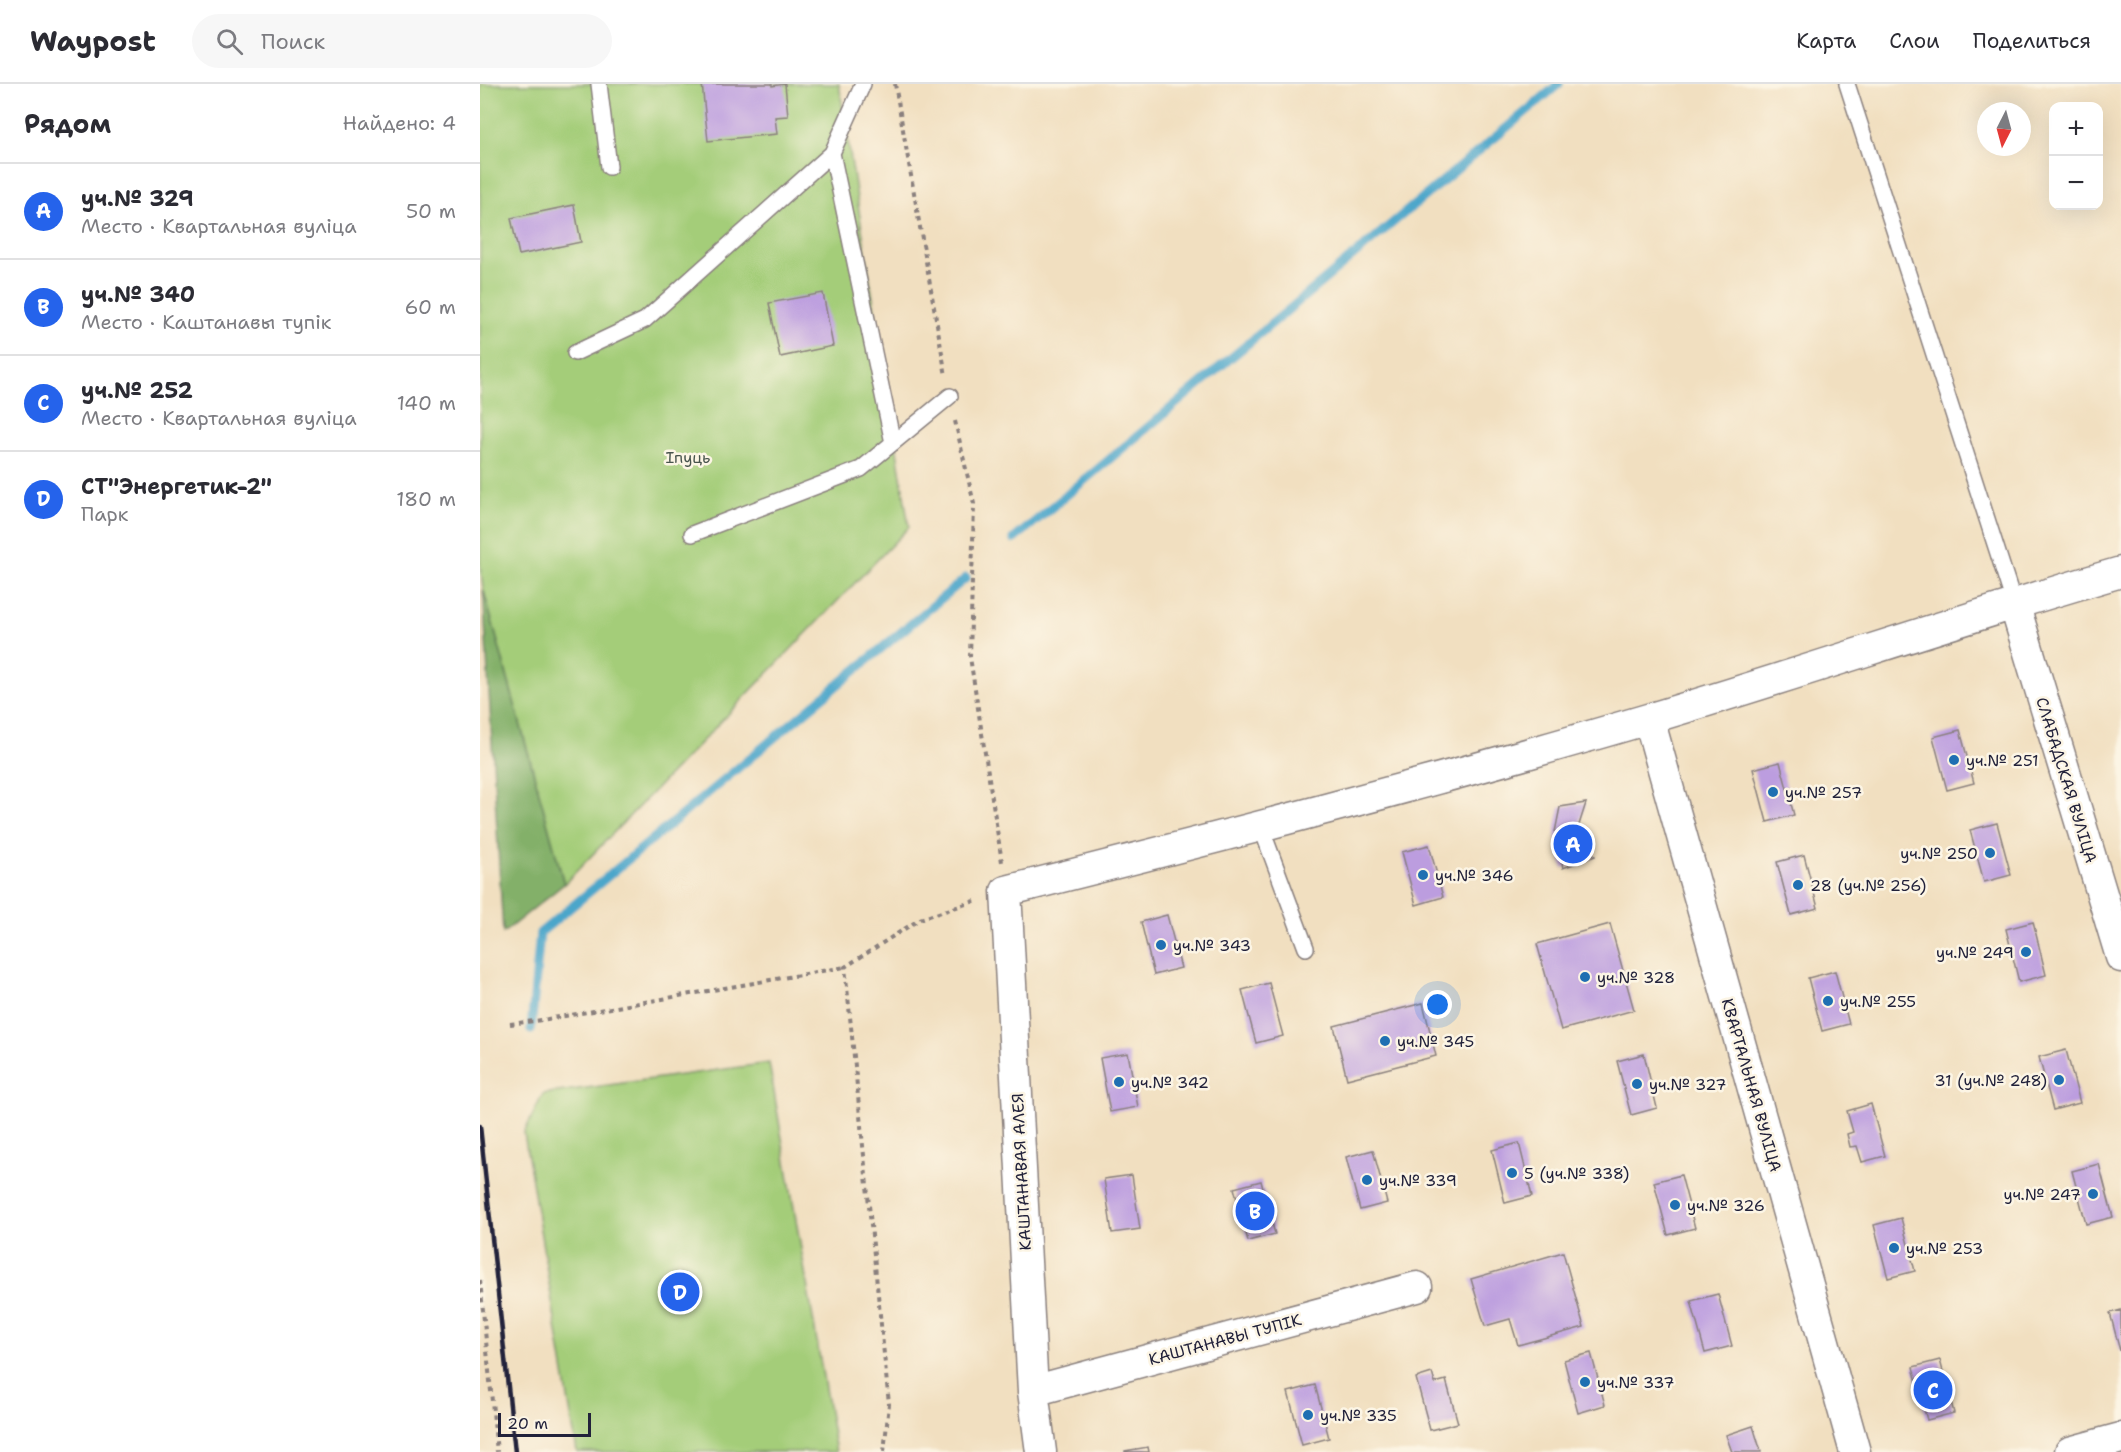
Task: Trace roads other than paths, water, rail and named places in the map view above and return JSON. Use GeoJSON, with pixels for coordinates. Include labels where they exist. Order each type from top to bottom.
{"type":"FeatureCollection","features":[{"type":"Feature","properties":{"kind":"street"},"geometry":{"type":"LineString","coordinates":[[1261,827],[1649,719],[2014,603],[2121,572]]}},
{"type":"Feature","properties":{"kind":"street","name":"СЛАБАДСКАЯ ВУЛІЦА"},"geometry":{"type":"LineString","coordinates":[[2014,603],[2121,957]]}},
{"type":"Feature","properties":{"kind":"street","name":"КВАРТАЛЬНАЯ ВУЛІЦА"},"geometry":{"type":"LineString","coordinates":[[1649,719],[1855,1452]]}},
{"type":"Feature","properties":{"kind":"street","name":"КАШТАНАВАЯ АЛЕЯ"},"geometry":{"type":"LineString","coordinates":[[1041,1452],[1033,1391],[1006,891],[1261,827]]}},
{"type":"Feature","properties":{"kind":"street","name":"КАШТАНАВЫ ТУПІК"},"geometry":{"type":"LineString","coordinates":[[1033,1391],[1417,1287]]}},
{"type":"Feature","properties":{"kind":"street"},"geometry":{"type":"LineString","coordinates":[[2070,1452],[2121,1438]]}},
{"type":"Feature","properties":{"kind":"lane"},"geometry":{"type":"LineString","coordinates":[[599,84],[609,167]]}},
{"type":"Feature","properties":{"kind":"lane"},"geometry":{"type":"LineString","coordinates":[[575,353],[645,320],[832,153],[863,84]]}},
{"type":"Feature","properties":{"kind":"lane"},"geometry":{"type":"LineString","coordinates":[[1847,84],[2014,603]]}},
{"type":"Feature","properties":{"kind":"lane"},"geometry":{"type":"LineString","coordinates":[[832,153],[893,443]]}},
{"type":"Feature","properties":{"kind":"lane"},"geometry":{"type":"LineString","coordinates":[[692,534],[861,469],[950,396]]}},
{"type":"Feature","properties":{"kind":"lane"},"geometry":{"type":"LineString","coordinates":[[1261,827],[1306,948]]}},
{"type":"Feature","properties":{"kind":"waterway"},"geometry":{"type":"LineString","coordinates":[[1014,539],[1559,84]]}},
{"type":"Feature","properties":{"kind":"waterway"},"geometry":{"type":"LineString","coordinates":[[531,1030],[540,933],[966,578]]}},
{"type":"Feature","properties":{"kind":"railway"},"geometry":{"type":"LineString","coordinates":[[480,1126],[515,1452]]}},
{"type":"Feature","properties":{"kind":"place","name":"уч.№ 251"},"geometry":{"type":"Point","coordinates":[1954,760]}},
{"type":"Feature","properties":{"kind":"place","name":"уч.№ 257"},"geometry":{"type":"Point","coordinates":[1773,792]}},
{"type":"Feature","properties":{"kind":"place","name":"уч.№ 329"},"geometry":{"type":"Point","coordinates":[1573,844]}},
{"type":"Feature","properties":{"kind":"place","name":"уч.№ 250"},"geometry":{"type":"Point","coordinates":[1990,853]}},
{"type":"Feature","properties":{"kind":"place","name":"уч.№ 346"},"geometry":{"type":"Point","coordinates":[1423,875]}},
{"type":"Feature","properties":{"kind":"place","name":"28 (уч.№ 256)"},"geometry":{"type":"Point","coordinates":[1798,885]}},
{"type":"Feature","properties":{"kind":"place","name":"уч.№ 343"},"geometry":{"type":"Point","coordinates":[1161,945]}},
{"type":"Feature","properties":{"kind":"place","name":"уч.№ 249"},"geometry":{"type":"Point","coordinates":[2026,952]}},
{"type":"Feature","properties":{"kind":"place","name":"уч.№ 328"},"geometry":{"type":"Point","coordinates":[1585,977]}},
{"type":"Feature","properties":{"kind":"place","name":"уч.№ 255"},"geometry":{"type":"Point","coordinates":[1828,1001]}},
{"type":"Feature","properties":{"kind":"place","name":"уч.№ 345"},"geometry":{"type":"Point","coordinates":[1385,1041]}},
{"type":"Feature","properties":{"kind":"place","name":"31 (уч.№ 248)"},"geometry":{"type":"Point","coordinates":[2059,1080]}},
{"type":"Feature","properties":{"kind":"place","name":"уч.№ 342"},"geometry":{"type":"Point","coordinates":[1119,1082]}},
{"type":"Feature","properties":{"kind":"place","name":"уч.№ 327"},"geometry":{"type":"Point","coordinates":[1637,1084]}},
{"type":"Feature","properties":{"kind":"place","name":"5 (уч.№ 338)"},"geometry":{"type":"Point","coordinates":[1512,1173]}},
{"type":"Feature","properties":{"kind":"place","name":"уч.№ 339"},"geometry":{"type":"Point","coordinates":[1367,1180]}},
{"type":"Feature","properties":{"kind":"place","name":"уч.№ 247"},"geometry":{"type":"Point","coordinates":[2093,1194]}},
{"type":"Feature","properties":{"kind":"place","name":"уч.№ 326"},"geometry":{"type":"Point","coordinates":[1675,1205]}},
{"type":"Feature","properties":{"kind":"place","name":"уч.№ 340"},"geometry":{"type":"Point","coordinates":[1255,1211]}},
{"type":"Feature","properties":{"kind":"place","name":"уч.№ 253"},"geometry":{"type":"Point","coordinates":[1894,1248]}},
{"type":"Feature","properties":{"kind":"place","name":"СТ\"Энергетик-2\""},"geometry":{"type":"Point","coordinates":[680,1292]}},
{"type":"Feature","properties":{"kind":"place","name":"уч.№ 337"},"geometry":{"type":"Point","coordinates":[1585,1382]}},
{"type":"Feature","properties":{"kind":"place","name":"уч.№ 252"},"geometry":{"type":"Point","coordinates":[1933,1390]}},
{"type":"Feature","properties":{"kind":"place","name":"уч.№ 335"},"geometry":{"type":"Point","coordinates":[1308,1415]}},
{"type":"Feature","properties":{"kind":"park label","name":"Іпуць"},"geometry":{"type":"Point","coordinates":[688,457]}}]}
